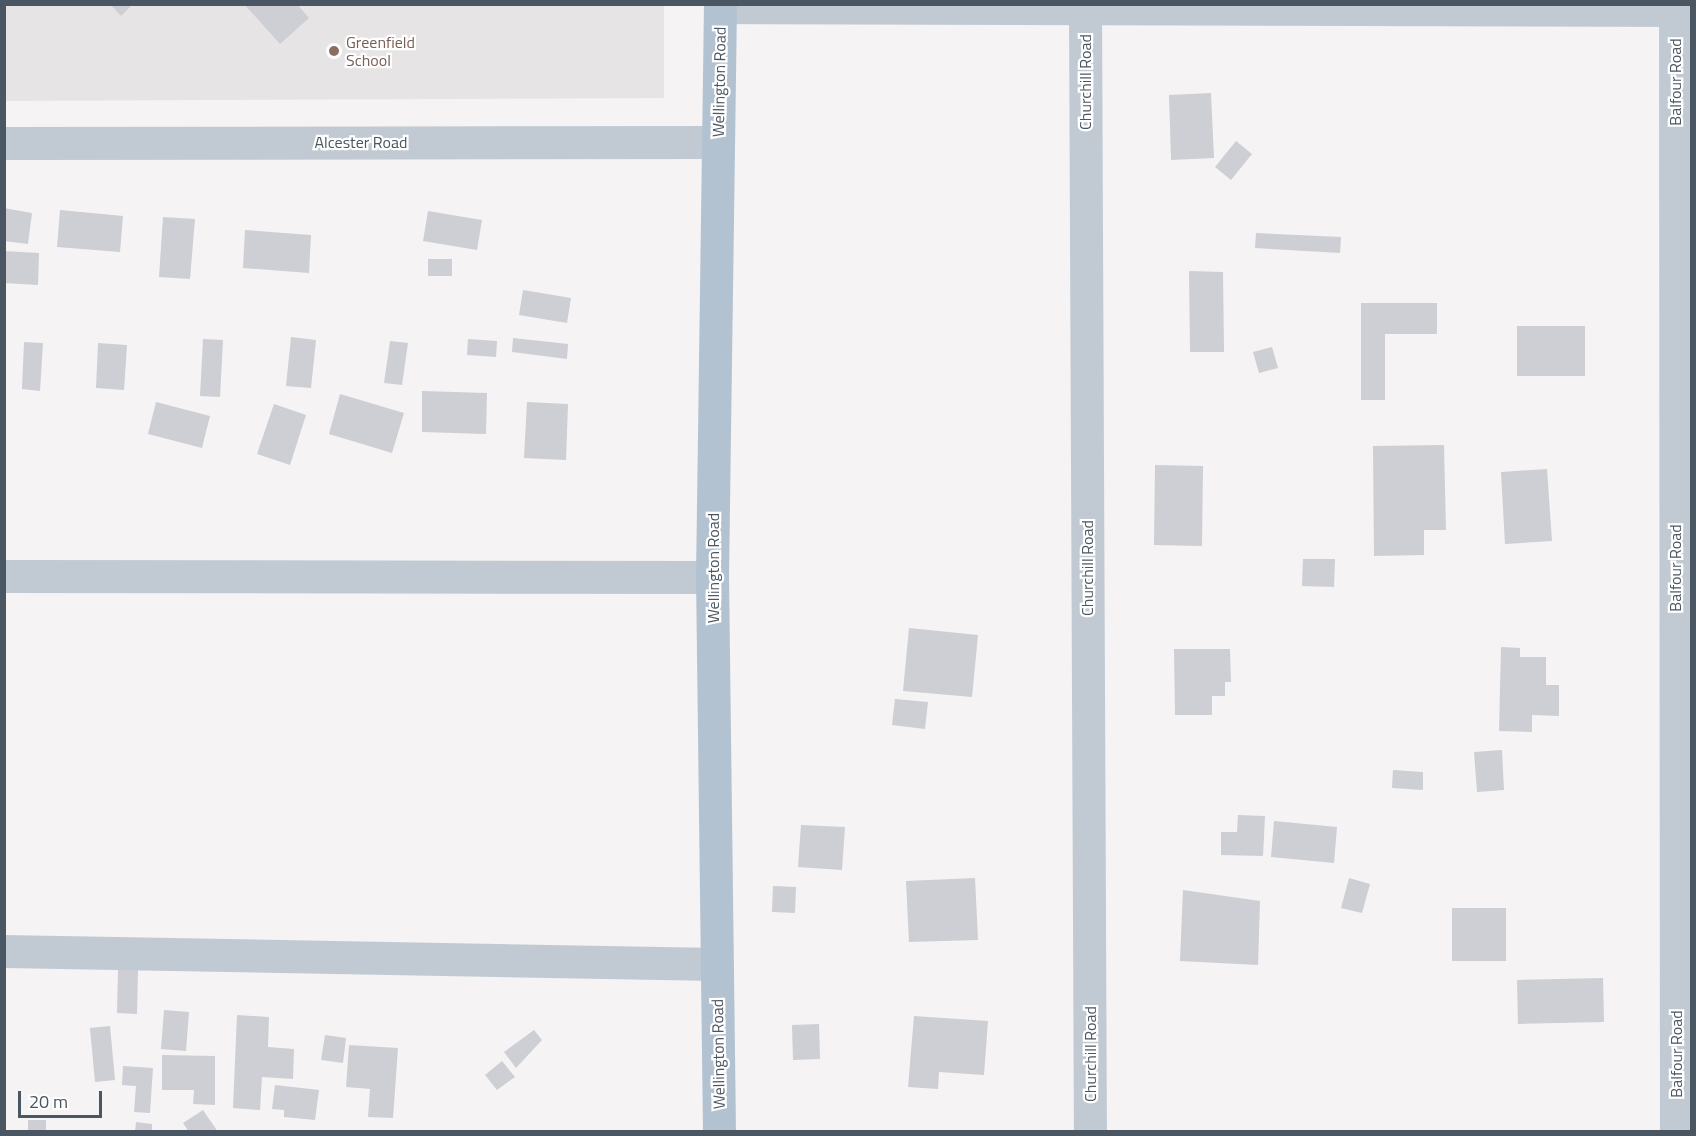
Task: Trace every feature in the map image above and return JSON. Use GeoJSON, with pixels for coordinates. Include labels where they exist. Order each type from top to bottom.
{"type":"FeatureCollection","features":[{"type":"Feature","properties":{"kind":"main road","name":"Wellington Road"},"geometry":{"type":"LineString","coordinates":[[719,1131],[712,577],[720,5]]}},
{"type":"Feature","properties":{"kind":"street"},"geometry":{"type":"LineString","coordinates":[[720,5],[1680,8]]}},
{"type":"Feature","properties":{"kind":"street","name":"Churchill Road"},"geometry":{"type":"LineString","coordinates":[[1084,7],[1090,1131]]}},
{"type":"Feature","properties":{"kind":"street","name":"Balfour Road"},"geometry":{"type":"LineString","coordinates":[[1676,1131],[1680,8]]}},
{"type":"Feature","properties":{"kind":"street","name":"Alcester Road"},"geometry":{"type":"LineString","coordinates":[[4,143],[718,142]]}},
{"type":"Feature","properties":{"kind":"street"},"geometry":{"type":"LineString","coordinates":[[4,576],[712,577]]}},
{"type":"Feature","properties":{"kind":"street"},"geometry":{"type":"LineString","coordinates":[[4,951],[717,964]]}},
{"type":"Feature","properties":{"kind":"shaded area","name":"Greenfield School"},"geometry":{"type":"Polygon","coordinates":[[[4,5],[664,5],[664,98],[5,101],[4,5]]]}},
{"type":"Feature","properties":{"kind":"building"},"geometry":{"type":"Polygon","coordinates":[[[110,4],[133,4],[121,16],[110,4]]]}},
{"type":"Feature","properties":{"kind":"building"},"geometry":{"type":"Polygon","coordinates":[[[244,4],[297,4],[309,18],[280,44],[244,4]]]}},
{"type":"Feature","properties":{"kind":"building"},"geometry":{"type":"Polygon","coordinates":[[[1211,93],[1214,158],[1171,160],[1169,95],[1211,93]]]}},
{"type":"Feature","properties":{"kind":"building"},"geometry":{"type":"Polygon","coordinates":[[[1236,141],[1252,154],[1231,180],[1215,167],[1236,141]]]}},
{"type":"Feature","properties":{"kind":"building"},"geometry":{"type":"Polygon","coordinates":[[[4,208],[32,213],[28,244],[4,241],[4,208]]]}},
{"type":"Feature","properties":{"kind":"building"},"geometry":{"type":"Polygon","coordinates":[[[60,210],[123,216],[120,252],[57,247],[60,210]]]}},
{"type":"Feature","properties":{"kind":"building"},"geometry":{"type":"Polygon","coordinates":[[[428,211],[482,220],[477,250],[423,241],[428,211]]]}},
{"type":"Feature","properties":{"kind":"building"},"geometry":{"type":"Polygon","coordinates":[[[163,217],[195,219],[190,279],[159,277],[163,217]]]}},
{"type":"Feature","properties":{"kind":"building"},"geometry":{"type":"Polygon","coordinates":[[[245,230],[311,235],[309,273],[243,268],[245,230]]]}},
{"type":"Feature","properties":{"kind":"building"},"geometry":{"type":"Polygon","coordinates":[[[1256,233],[1341,237],[1340,253],[1255,248],[1256,233]]]}},
{"type":"Feature","properties":{"kind":"building"},"geometry":{"type":"Polygon","coordinates":[[[4,251],[39,253],[38,285],[4,283],[4,251]]]}},
{"type":"Feature","properties":{"kind":"building"},"geometry":{"type":"Polygon","coordinates":[[[428,259],[452,259],[452,276],[428,276],[428,259]]]}},
{"type":"Feature","properties":{"kind":"building"},"geometry":{"type":"Polygon","coordinates":[[[1189,271],[1223,272],[1224,352],[1190,352],[1189,271]]]}},
{"type":"Feature","properties":{"kind":"building"},"geometry":{"type":"Polygon","coordinates":[[[523,290],[571,298],[567,323],[519,315],[523,290]]]}},
{"type":"Feature","properties":{"kind":"building"},"geometry":{"type":"Polygon","coordinates":[[[1361,303],[1437,303],[1437,334],[1385,334],[1385,400],[1361,400],[1361,303]]]}},
{"type":"Feature","properties":{"kind":"building"},"geometry":{"type":"Polygon","coordinates":[[[1517,326],[1585,326],[1585,376],[1517,376],[1517,326]]]}},
{"type":"Feature","properties":{"kind":"building"},"geometry":{"type":"Polygon","coordinates":[[[291,337],[316,340],[311,388],[286,386],[291,337]]]}},
{"type":"Feature","properties":{"kind":"building"},"geometry":{"type":"Polygon","coordinates":[[[513,338],[568,344],[567,359],[512,352],[513,338]]]}},
{"type":"Feature","properties":{"kind":"building"},"geometry":{"type":"Polygon","coordinates":[[[203,339],[223,340],[220,397],[200,396],[203,339]]]}},
{"type":"Feature","properties":{"kind":"building"},"geometry":{"type":"Polygon","coordinates":[[[468,339],[497,341],[496,357],[467,355],[468,339]]]}},
{"type":"Feature","properties":{"kind":"building"},"geometry":{"type":"Polygon","coordinates":[[[390,341],[408,343],[402,385],[384,383],[390,341]]]}},
{"type":"Feature","properties":{"kind":"building"},"geometry":{"type":"Polygon","coordinates":[[[24,342],[43,343],[40,391],[22,389],[24,342]]]}},
{"type":"Feature","properties":{"kind":"building"},"geometry":{"type":"Polygon","coordinates":[[[98,343],[127,345],[124,390],[96,388],[98,343]]]}},
{"type":"Feature","properties":{"kind":"building"},"geometry":{"type":"Polygon","coordinates":[[[1272,347],[1278,368],[1259,373],[1253,352],[1272,347]]]}},
{"type":"Feature","properties":{"kind":"building"},"geometry":{"type":"Polygon","coordinates":[[[422,391],[487,393],[486,434],[422,432],[422,391]]]}},
{"type":"Feature","properties":{"kind":"building"},"geometry":{"type":"Polygon","coordinates":[[[340,394],[404,413],[392,453],[329,434],[340,394]]]}},
{"type":"Feature","properties":{"kind":"building"},"geometry":{"type":"Polygon","coordinates":[[[156,402],[210,416],[202,448],[148,434],[156,402]]]}},
{"type":"Feature","properties":{"kind":"building"},"geometry":{"type":"Polygon","coordinates":[[[527,402],[568,404],[566,460],[524,458],[527,402]]]}},
{"type":"Feature","properties":{"kind":"building"},"geometry":{"type":"Polygon","coordinates":[[[274,404],[306,415],[290,465],[257,454],[274,404]]]}},
{"type":"Feature","properties":{"kind":"building"},"geometry":{"type":"Polygon","coordinates":[[[1444,445],[1446,530],[1424,530],[1424,555],[1374,556],[1373,446],[1444,445]]]}},
{"type":"Feature","properties":{"kind":"building"},"geometry":{"type":"Polygon","coordinates":[[[1155,465],[1203,466],[1202,546],[1154,545],[1155,465]]]}},
{"type":"Feature","properties":{"kind":"building"},"geometry":{"type":"Polygon","coordinates":[[[1547,469],[1552,541],[1505,544],[1501,472],[1547,469]]]}},
{"type":"Feature","properties":{"kind":"building"},"geometry":{"type":"Polygon","coordinates":[[[1303,559],[1335,559],[1334,587],[1302,586],[1303,559]]]}},
{"type":"Feature","properties":{"kind":"building"},"geometry":{"type":"Polygon","coordinates":[[[909,628],[978,635],[972,697],[903,691],[909,628]]]}},
{"type":"Feature","properties":{"kind":"building"},"geometry":{"type":"Polygon","coordinates":[[[1501,647],[1520,648],[1520,657],[1546,657],[1546,685],[1559,685],[1559,716],[1532,715],[1532,732],[1499,731],[1501,647]]]}},
{"type":"Feature","properties":{"kind":"building"},"geometry":{"type":"Polygon","coordinates":[[[1174,649],[1230,649],[1231,682],[1225,682],[1225,696],[1212,696],[1212,715],[1175,715],[1174,649]]]}},
{"type":"Feature","properties":{"kind":"building"},"geometry":{"type":"Polygon","coordinates":[[[895,699],[928,702],[925,729],[892,725],[895,699]]]}},
{"type":"Feature","properties":{"kind":"building"},"geometry":{"type":"Polygon","coordinates":[[[1502,750],[1504,790],[1477,792],[1474,752],[1502,750]]]}},
{"type":"Feature","properties":{"kind":"building"},"geometry":{"type":"Polygon","coordinates":[[[1393,770],[1423,772],[1423,790],[1392,788],[1393,770]]]}},
{"type":"Feature","properties":{"kind":"building"},"geometry":{"type":"Polygon","coordinates":[[[1238,815],[1265,816],[1263,856],[1221,855],[1221,832],[1237,832],[1238,815]]]}},
{"type":"Feature","properties":{"kind":"building"},"geometry":{"type":"Polygon","coordinates":[[[1274,821],[1337,827],[1334,863],[1271,857],[1274,821]]]}},
{"type":"Feature","properties":{"kind":"building"},"geometry":{"type":"Polygon","coordinates":[[[801,825],[845,827],[842,870],[798,867],[801,825]]]}},
{"type":"Feature","properties":{"kind":"building"},"geometry":{"type":"Polygon","coordinates":[[[975,878],[978,940],[909,942],[906,881],[975,878]]]}},
{"type":"Feature","properties":{"kind":"building"},"geometry":{"type":"Polygon","coordinates":[[[1349,878],[1370,884],[1362,913],[1341,908],[1349,878]]]}},
{"type":"Feature","properties":{"kind":"building"},"geometry":{"type":"Polygon","coordinates":[[[773,886],[796,887],[795,913],[772,912],[773,886]]]}},
{"type":"Feature","properties":{"kind":"building"},"geometry":{"type":"Polygon","coordinates":[[[1183,890],[1260,901],[1258,965],[1180,961],[1183,890]]]}},
{"type":"Feature","properties":{"kind":"building"},"geometry":{"type":"Polygon","coordinates":[[[1452,908],[1506,908],[1506,961],[1452,961],[1452,908]]]}},
{"type":"Feature","properties":{"kind":"building"},"geometry":{"type":"Polygon","coordinates":[[[118,969],[138,970],[137,1014],[117,1013],[118,969]]]}},
{"type":"Feature","properties":{"kind":"building"},"geometry":{"type":"Polygon","coordinates":[[[1603,978],[1604,1022],[1518,1024],[1517,980],[1603,978]]]}},
{"type":"Feature","properties":{"kind":"building"},"geometry":{"type":"Polygon","coordinates":[[[164,1010],[189,1012],[186,1051],[161,1049],[164,1010]]]}},
{"type":"Feature","properties":{"kind":"building"},"geometry":{"type":"Polygon","coordinates":[[[237,1015],[269,1017],[268,1047],[294,1049],[293,1079],[262,1077],[260,1110],[233,1108],[237,1015]]]}},
{"type":"Feature","properties":{"kind":"building"},"geometry":{"type":"Polygon","coordinates":[[[914,1016],[988,1021],[984,1075],[939,1072],[938,1089],[908,1087],[914,1016]]]}},
{"type":"Feature","properties":{"kind":"building"},"geometry":{"type":"Polygon","coordinates":[[[819,1024],[820,1059],[793,1060],[792,1025],[819,1024]]]}},
{"type":"Feature","properties":{"kind":"building"},"geometry":{"type":"Polygon","coordinates":[[[110,1026],[115,1080],[95,1082],[90,1028],[110,1026]]]}},
{"type":"Feature","properties":{"kind":"building"},"geometry":{"type":"Polygon","coordinates":[[[534,1030],[542,1040],[516,1068],[504,1052],[534,1030]]]}},
{"type":"Feature","properties":{"kind":"building"},"geometry":{"type":"Polygon","coordinates":[[[325,1035],[346,1038],[343,1063],[321,1060],[325,1035]]]}},
{"type":"Feature","properties":{"kind":"building"},"geometry":{"type":"Polygon","coordinates":[[[349,1045],[398,1048],[393,1118],[368,1117],[370,1089],[346,1087],[349,1045]]]}},
{"type":"Feature","properties":{"kind":"building"},"geometry":{"type":"Polygon","coordinates":[[[162,1055],[215,1056],[215,1105],[193,1104],[194,1090],[162,1090],[162,1055]]]}},
{"type":"Feature","properties":{"kind":"building"},"geometry":{"type":"Polygon","coordinates":[[[502,1061],[515,1077],[497,1090],[485,1075],[502,1061]]]}},
{"type":"Feature","properties":{"kind":"building"},"geometry":{"type":"Polygon","coordinates":[[[123,1066],[153,1068],[150,1113],[134,1112],[136,1086],[122,1085],[123,1066]]]}},
{"type":"Feature","properties":{"kind":"building"},"geometry":{"type":"Polygon","coordinates":[[[275,1085],[319,1090],[315,1120],[284,1117],[284,1110],[272,1109],[275,1085]]]}},
{"type":"Feature","properties":{"kind":"building"},"geometry":{"type":"Polygon","coordinates":[[[203,1110],[218,1132],[189,1132],[183,1123],[203,1110]]]}},
{"type":"Feature","properties":{"kind":"building"},"geometry":{"type":"Polygon","coordinates":[[[28,1120],[46,1120],[46,1132],[28,1132],[28,1120]]]}},
{"type":"Feature","properties":{"kind":"building"},"geometry":{"type":"Polygon","coordinates":[[[136,1122],[152,1124],[152,1132],[135,1132],[136,1122]]]}},
{"type":"Feature","properties":{"kind":"place","name":"Greenfield School"},"geometry":{"type":"Point","coordinates":[334,51]}}]}
